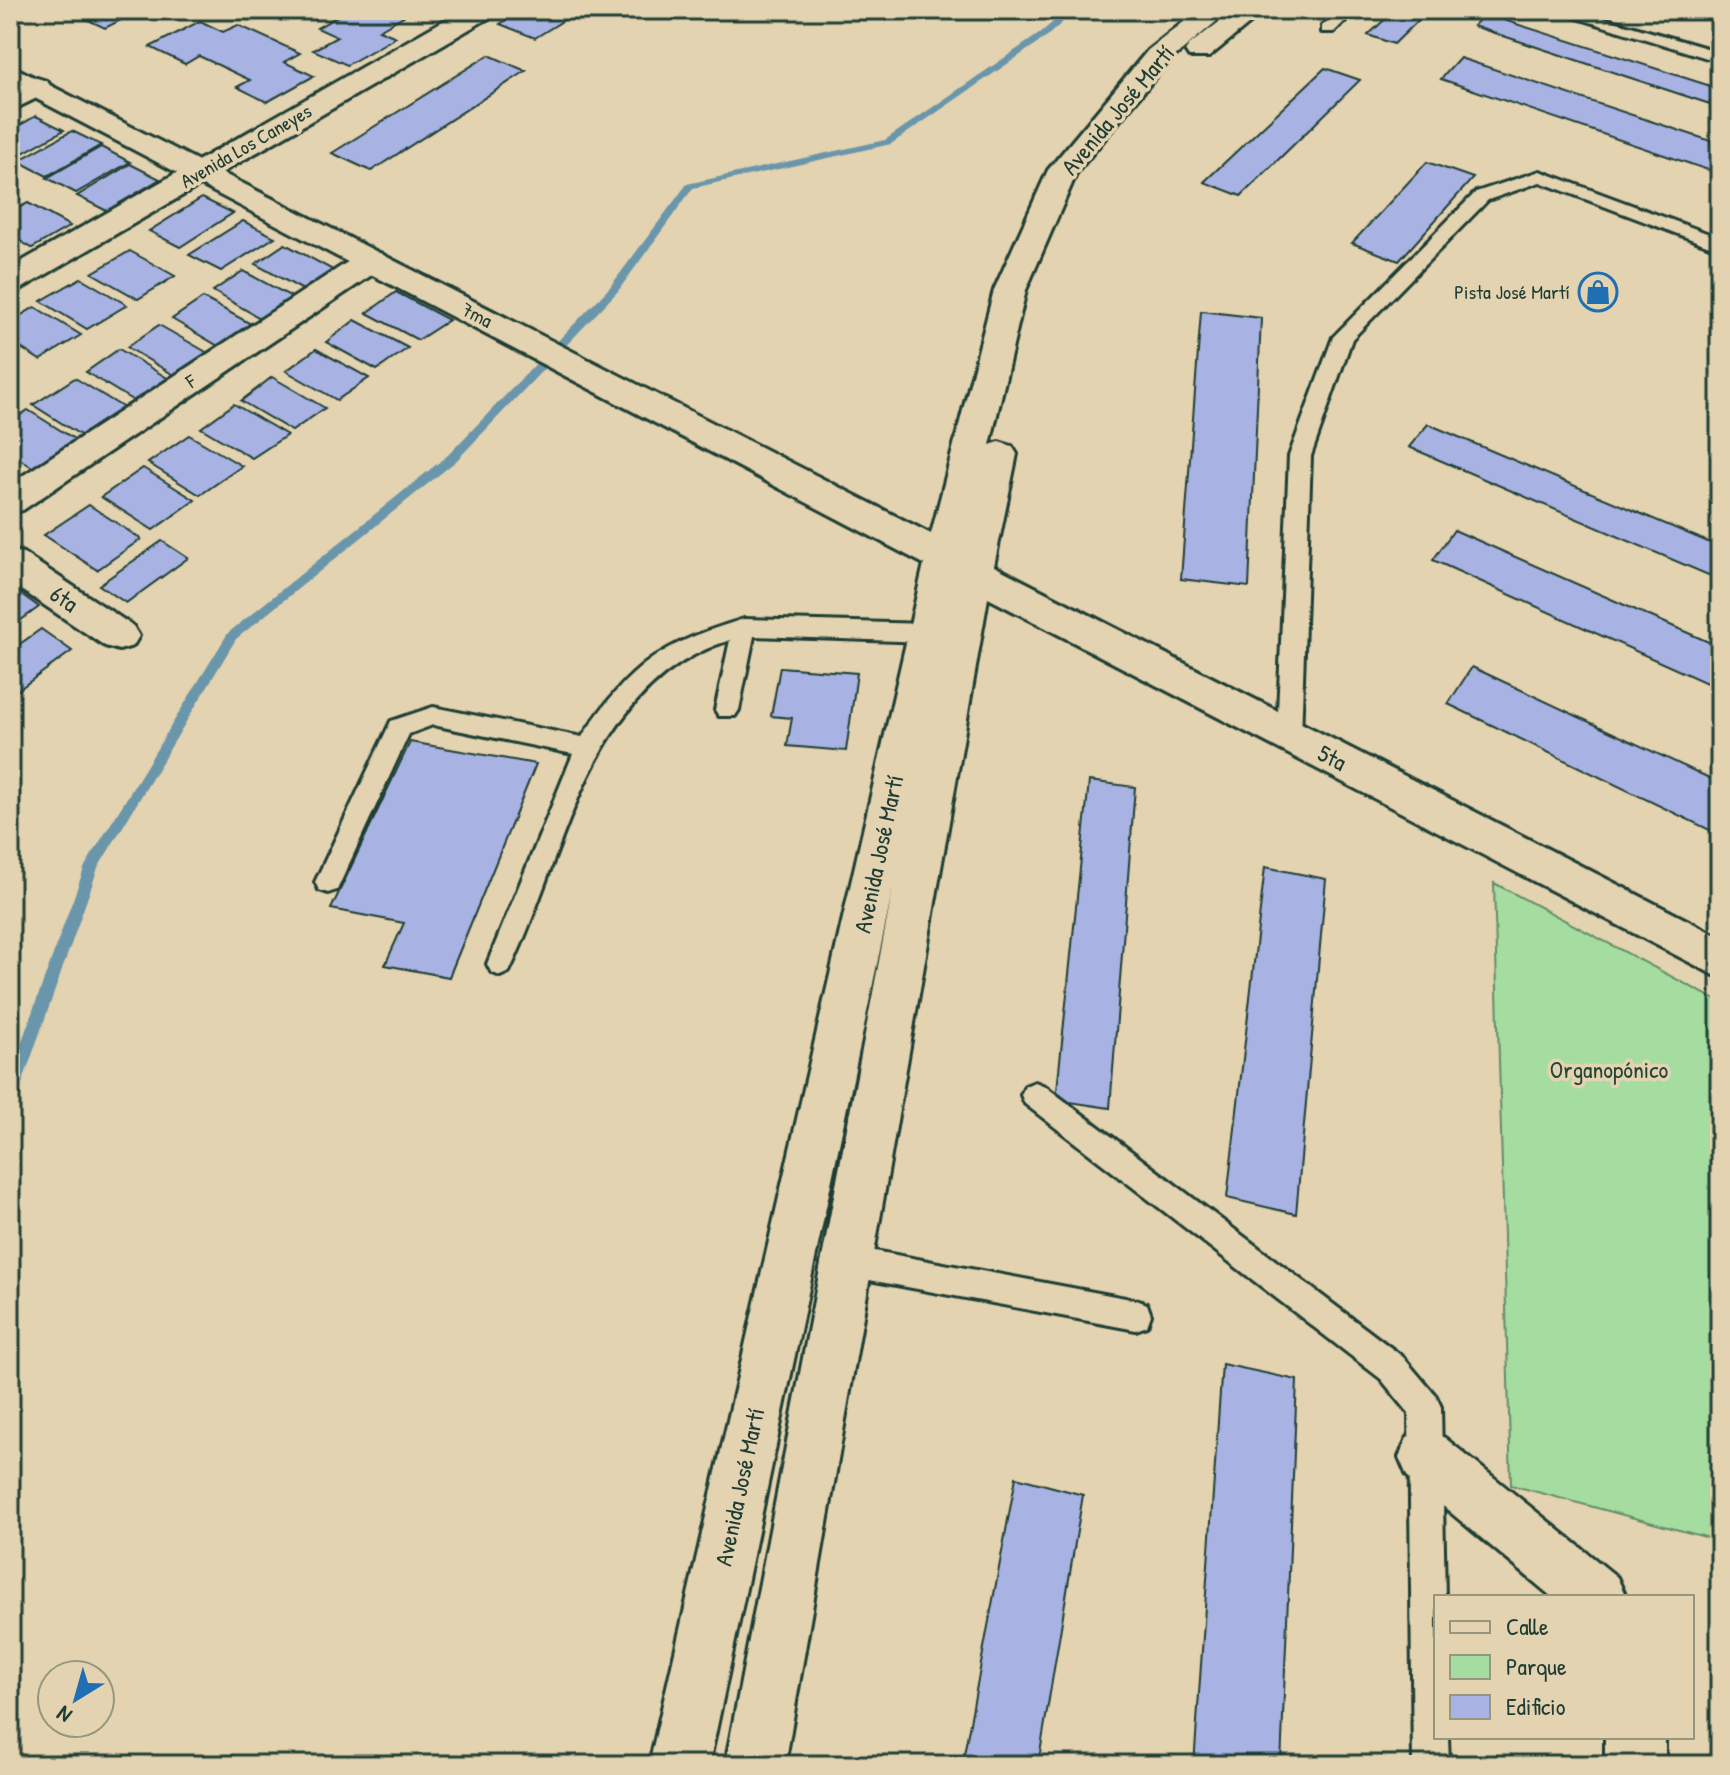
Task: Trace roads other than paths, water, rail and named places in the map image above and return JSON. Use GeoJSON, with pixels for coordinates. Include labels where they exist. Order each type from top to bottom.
{"type":"FeatureCollection","features":[{"type":"Feature","properties":{"kind":"main road","name":"Avenida Los Caneyes"},"geometry":{"type":"LineString","coordinates":[[10,282],[482,10]]}},
{"type":"Feature","properties":{"kind":"main road","name":"Avenida José Martí"},"geometry":{"type":"LineString","coordinates":[[755,1765],[848,1261],[959,565],[1010,290],[1063,170],[1158,56],[1216,10]]}},
{"type":"Feature","properties":{"kind":"main road","name":"Avenida José Martí"},"geometry":{"type":"LineString","coordinates":[[679,1765],[927,633],[959,565],[1034,294],[1088,177],[1184,64],[1252,10]]}},
{"type":"Feature","properties":{"kind":"main road","name":"7ma"},"geometry":{"type":"LineString","coordinates":[[24,80],[959,565]]}},
{"type":"Feature","properties":{"kind":"main road"},"geometry":{"type":"LineString","coordinates":[[10,102],[24,80]]}},
{"type":"Feature","properties":{"kind":"main road","name":"F"},"geometry":{"type":"LineString","coordinates":[[10,501],[371,261]]}},
{"type":"Feature","properties":{"kind":"main road","name":"6ta"},"geometry":{"type":"LineString","coordinates":[[10,563],[119,636]]}},
{"type":"Feature","properties":{"kind":"main road","name":"5ta"},"geometry":{"type":"LineString","coordinates":[[959,565],[1720,959]]}},
{"type":"Feature","properties":{"kind":"main road"},"geometry":{"type":"LineString","coordinates":[[1426,1457],[1595,1595]]}},
{"type":"Feature","properties":{"kind":"main road"},"geometry":{"type":"LineString","coordinates":[[1635,1739],[1635,1765]]}},
{"type":"Feature","properties":{"kind":"lane"},"geometry":{"type":"LineString","coordinates":[[1328,29],[1348,10]]}},
{"type":"Feature","properties":{"kind":"lane"},"geometry":{"type":"LineString","coordinates":[[1559,10],[1714,58],[1720,57]]}},
{"type":"Feature","properties":{"kind":"lane"},"geometry":{"type":"LineString","coordinates":[[1289,736],[1300,456],[1343,337],[1482,196],[1540,176],[1720,244]]}},
{"type":"Feature","properties":{"kind":"lane"},"geometry":{"type":"LineString","coordinates":[[500,964],[588,748],[613,710],[651,670],[693,643],[744,627],[927,633]]}},
{"type":"Feature","properties":{"kind":"lane"},"geometry":{"type":"LineString","coordinates":[[727,710],[744,627]]}},
{"type":"Feature","properties":{"kind":"lane"},"geometry":{"type":"LineString","coordinates":[[328,882],[400,728],[417,719],[433,716],[588,748]]}},
{"type":"Feature","properties":{"kind":"lane"},"geometry":{"type":"LineString","coordinates":[[1035,1095],[1392,1368],[1425,1407],[1431,1765]]}},
{"type":"Feature","properties":{"kind":"lane"},"geometry":{"type":"LineString","coordinates":[[848,1261],[1136,1315]]}},
{"type":"Feature","properties":{"kind":"waterway"},"geometry":{"type":"LineString","coordinates":[[10,1095],[92,866],[232,636],[452,458],[614,289],[690,186],[888,142],[1042,36],[1072,10]]}},
{"type":"Feature","properties":{"kind":"place","name":"Pista José Martí"},"geometry":{"type":"Point","coordinates":[1598,292]}},
{"type":"Feature","properties":{"kind":"park label","name":"Organopónico"},"geometry":{"type":"Point","coordinates":[1609,1070]}}]}
